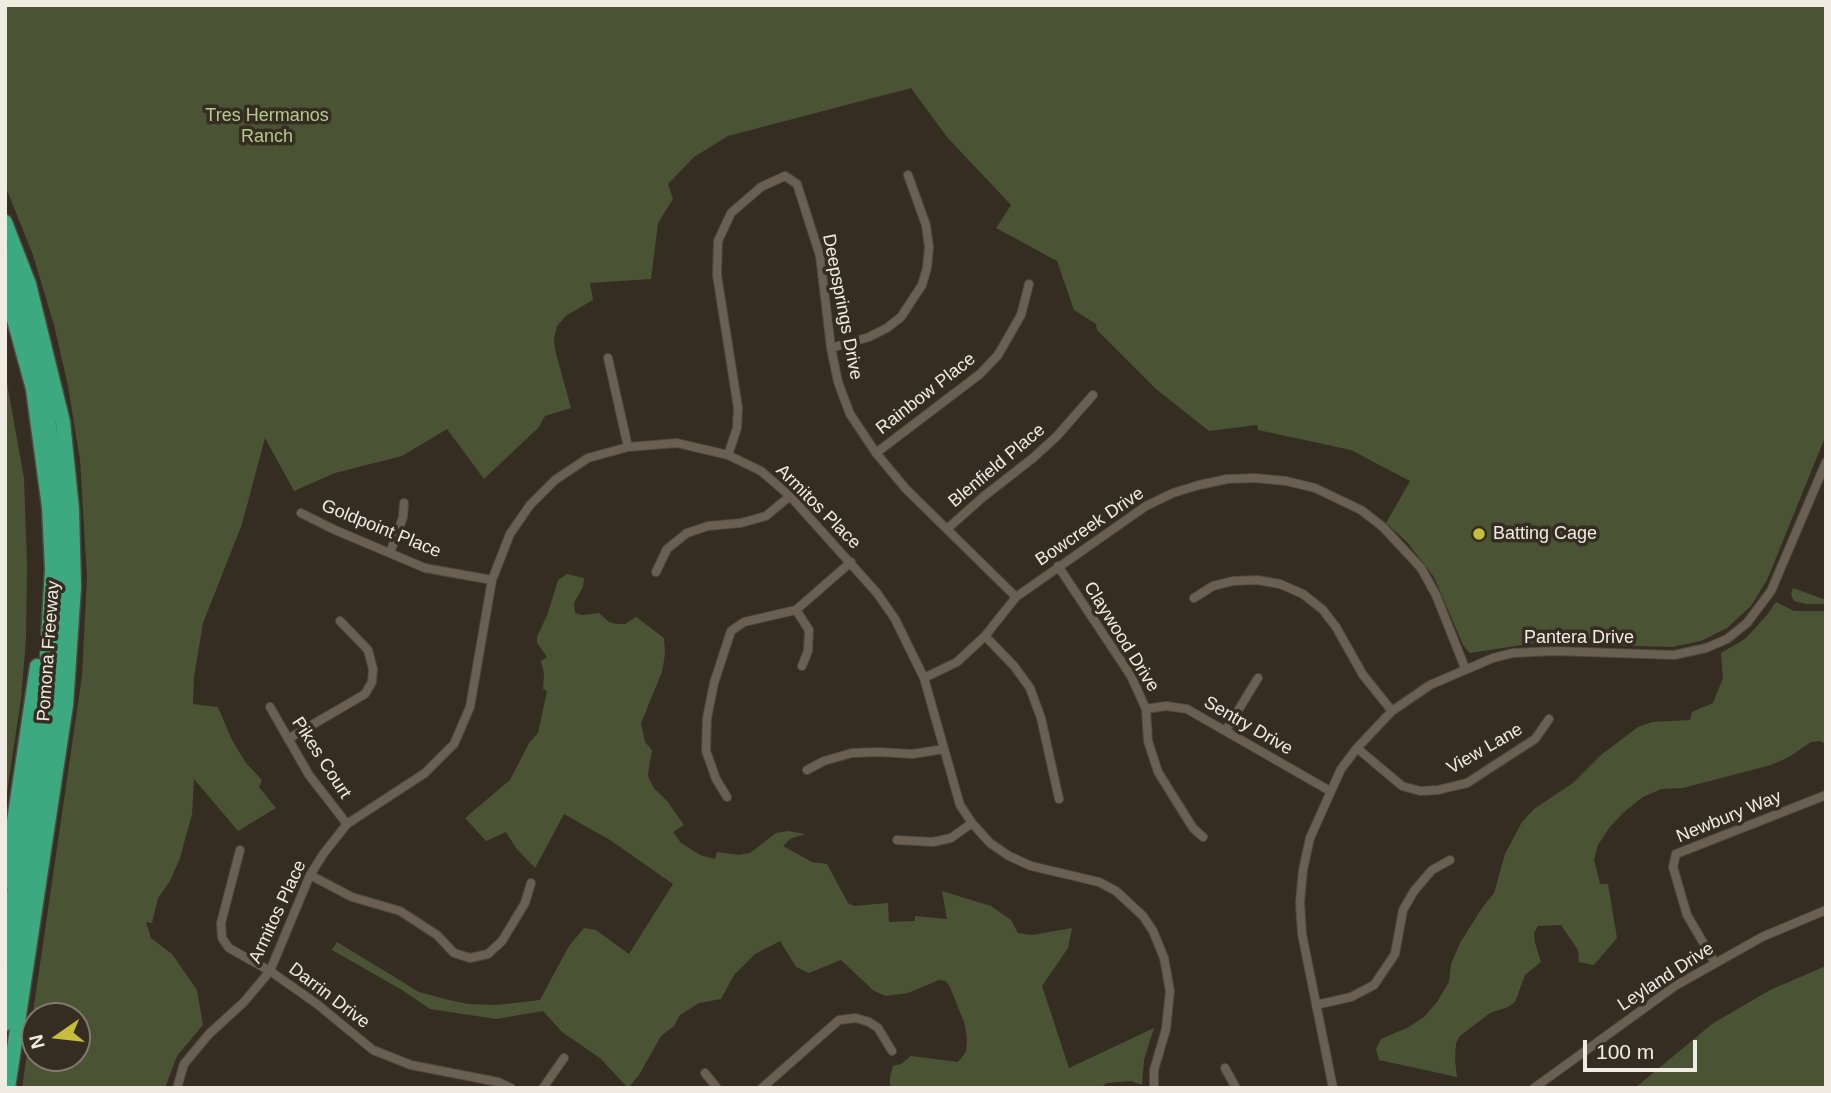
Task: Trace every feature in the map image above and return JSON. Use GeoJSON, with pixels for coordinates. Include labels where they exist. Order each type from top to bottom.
{"type":"FeatureCollection","features":[{"type":"Feature","properties":{"kind":"highway","name":"Pomona Freeway"},"geometry":{"type":"LineString","coordinates":[[5,222],[29,284],[63,422],[72,509],[74,587],[66,705],[8,1088]]}},
{"type":"Feature","properties":{"kind":"highway"},"geometry":{"type":"LineString","coordinates":[[5,255],[35,348],[47,402],[59,505],[61,623],[54,692],[5,1024]]}},
{"type":"Feature","properties":{"kind":"highway"},"geometry":{"type":"LineString","coordinates":[[5,287],[21,339],[37,415],[49,507],[52,569],[46,676],[5,954]]}},
{"type":"Feature","properties":{"kind":"highway","name":"Pomona Freeway"},"geometry":{"type":"LineString","coordinates":[[5,311],[33,441],[40,500],[43,572],[41,644],[5,882]]}},
{"type":"Feature","properties":{"kind":"street"},"geometry":{"type":"LineString","coordinates":[[831,348],[869,337],[887,328],[901,317],[922,285],[929,247],[926,225],[908,175]]}},
{"type":"Feature","properties":{"kind":"street","name":"Deepsprings Drive"},"geometry":{"type":"LineString","coordinates":[[728,455],[737,428],[738,408],[717,275],[718,241],[731,213],[761,187],[785,176],[797,184],[820,256],[831,348],[838,382],[850,414],[876,453],[906,489],[1016,597]]}},
{"type":"Feature","properties":{"kind":"street","name":"Rainbow Place"},"geometry":{"type":"LineString","coordinates":[[876,453],[981,374],[998,355],[1021,315],[1030,284]]}},
{"type":"Feature","properties":{"kind":"street"},"geometry":{"type":"LineString","coordinates":[[608,358],[628,447]]}},
{"type":"Feature","properties":{"kind":"street","name":"Blenfield Place"},"geometry":{"type":"LineString","coordinates":[[947,529],[1006,477],[1041,451],[1093,394]]}},
{"type":"Feature","properties":{"kind":"street","name":"Armitos Place"},"geometry":{"type":"LineString","coordinates":[[177,1088],[184,1064],[270,971],[310,874],[347,824],[425,773],[454,744],[470,707],[492,580],[510,534],[530,505],[555,480],[588,458],[628,447],[677,443],[728,455],[761,471],[790,496],[851,562],[895,619],[923,678],[954,789],[972,823],[990,843],[1031,866],[1099,882],[1116,891],[1133,905],[1153,930],[1164,958],[1170,991],[1166,1029],[1154,1070],[1154,1088]]}},
{"type":"Feature","properties":{"kind":"street","name":"Pantera Drive"},"geometry":{"type":"LineString","coordinates":[[1333,1088],[1302,934],[1300,902],[1310,838],[1341,769],[1357,748],[1392,711],[1430,685],[1493,658],[1530,652],[1674,654],[1706,648],[1727,639],[1747,623],[1772,591],[1826,462]]}},
{"type":"Feature","properties":{"kind":"street","name":"Bowcreek Drive"},"geometry":{"type":"LineString","coordinates":[[923,678],[957,662],[985,636],[1016,597],[1146,506],[1186,489],[1227,479],[1255,478],[1286,481],[1315,488],[1361,510],[1383,527],[1420,568],[1436,595],[1465,668]]}},
{"type":"Feature","properties":{"kind":"street"},"geometry":{"type":"LineString","coordinates":[[656,572],[667,549],[687,533],[708,526],[741,523],[766,516],[790,496]]}},
{"type":"Feature","properties":{"kind":"street"},"geometry":{"type":"LineString","coordinates":[[390,554],[403,517],[404,503]]}},
{"type":"Feature","properties":{"kind":"street","name":"Goldpoint Place"},"geometry":{"type":"LineString","coordinates":[[300,513],[425,568],[492,580]]}},
{"type":"Feature","properties":{"kind":"street"},"geometry":{"type":"LineString","coordinates":[[727,797],[716,779],[706,751],[707,718],[731,631],[744,622],[796,610],[851,562]]}},
{"type":"Feature","properties":{"kind":"street","name":"Claywood Drive"},"geometry":{"type":"LineString","coordinates":[[1058,566],[1131,676],[1146,709],[1148,741],[1158,772],[1193,828],[1203,837]]}},
{"type":"Feature","properties":{"kind":"street"},"geometry":{"type":"LineString","coordinates":[[1194,598],[1213,586],[1257,580],[1280,584],[1303,594],[1323,610],[1336,627],[1363,675],[1392,711]]}},
{"type":"Feature","properties":{"kind":"street"},"geometry":{"type":"LineString","coordinates":[[796,610],[809,631],[808,652],[802,667]]}},
{"type":"Feature","properties":{"kind":"street"},"geometry":{"type":"LineString","coordinates":[[288,739],[365,694],[372,682],[373,669],[368,650],[340,621]]}},
{"type":"Feature","properties":{"kind":"street"},"geometry":{"type":"LineString","coordinates":[[985,636],[1014,666],[1030,688],[1041,718],[1059,799]]}},
{"type":"Feature","properties":{"kind":"street"},"geometry":{"type":"LineString","coordinates":[[1226,730],[1258,678]]}},
{"type":"Feature","properties":{"kind":"street","name":"Sentry Drive"},"geometry":{"type":"LineString","coordinates":[[1146,709],[1166,706],[1187,709],[1330,791]]}},
{"type":"Feature","properties":{"kind":"street","name":"Pikes Court"},"geometry":{"type":"LineString","coordinates":[[270,707],[309,775],[347,824]]}},
{"type":"Feature","properties":{"kind":"street","name":"View Lane"},"geometry":{"type":"LineString","coordinates":[[1357,748],[1402,786],[1420,791],[1438,790],[1466,783],[1535,739],[1549,719]]}},
{"type":"Feature","properties":{"kind":"street"},"geometry":{"type":"LineString","coordinates":[[807,770],[824,761],[852,753],[913,754],[944,749]]}},
{"type":"Feature","properties":{"kind":"street","name":"Newbury Way"},"geometry":{"type":"LineString","coordinates":[[1715,963],[1687,915],[1673,867],[1676,854],[1826,795]]}},
{"type":"Feature","properties":{"kind":"street"},"geometry":{"type":"LineString","coordinates":[[897,840],[933,842],[951,838],[972,823]]}},
{"type":"Feature","properties":{"kind":"street","name":"Darrin Drive"},"geometry":{"type":"LineString","coordinates":[[240,850],[221,923],[222,938],[229,948],[270,971],[373,1049],[411,1065],[498,1082],[511,1088]]}},
{"type":"Feature","properties":{"kind":"street"},"geometry":{"type":"LineString","coordinates":[[1316,1005],[1351,997],[1374,985],[1395,954],[1404,910],[1414,891],[1432,870],[1450,860]]}},
{"type":"Feature","properties":{"kind":"street"},"geometry":{"type":"LineString","coordinates":[[310,874],[352,897],[400,911],[437,935],[454,953],[470,958],[488,954],[502,941],[525,903],[531,883]]}},
{"type":"Feature","properties":{"kind":"street","name":"Leyland Drive"},"geometry":{"type":"LineString","coordinates":[[1534,1088],[1675,986],[1762,937],[1826,911]]}},
{"type":"Feature","properties":{"kind":"street"},"geometry":{"type":"LineString","coordinates":[[762,1088],[839,1020],[856,1018],[869,1022],[878,1028],[892,1051]]}},
{"type":"Feature","properties":{"kind":"street"},"geometry":{"type":"LineString","coordinates":[[543,1088],[564,1058]]}},
{"type":"Feature","properties":{"kind":"street"},"geometry":{"type":"LineString","coordinates":[[1225,1068],[1236,1088]]}},
{"type":"Feature","properties":{"kind":"street"},"geometry":{"type":"LineString","coordinates":[[705,1073],[717,1088]]}},
{"type":"Feature","properties":{"kind":"green space","name":"Tres Hermanos Ranch"},"geometry":{"type":"Polygon","coordinates":[[[5,5],[1826,5],[1826,435],[1767,580],[1751,606],[1727,628],[1701,641],[1672,647],[1535,643],[1470,653],[1463,645],[1434,577],[1407,542],[1386,523],[1410,481],[1351,450],[1258,430],[1257,425],[1209,431],[1156,389],[1097,330],[1096,324],[1074,310],[1057,261],[996,228],[1011,205],[947,137],[911,88],[728,136],[694,157],[668,184],[673,199],[658,223],[651,279],[590,283],[593,300],[567,315],[557,326],[555,350],[571,408],[545,416],[539,427],[484,479],[447,429],[402,456],[335,473],[294,491],[265,438],[242,524],[203,623],[194,677],[193,704],[218,707],[232,740],[246,763],[262,780],[259,787],[276,808],[238,831],[194,779],[192,814],[180,858],[170,881],[158,898],[152,923],[146,922],[151,938],[172,954],[197,990],[203,1025],[177,1056],[165,1088],[22,1088],[24,1072],[91,1072],[91,1002],[35,1002],[82,676],[87,577],[80,460],[68,386],[54,325],[33,255],[5,185],[5,5]]]}},
{"type":"Feature","properties":{"kind":"green space"},"geometry":{"type":"Polygon","coordinates":[[[5,372],[24,478],[27,562],[26,640],[21,699],[5,806],[5,372]]]}},
{"type":"Feature","properties":{"kind":"green space"},"geometry":{"type":"Polygon","coordinates":[[[567,574],[584,578],[583,587],[574,603],[575,613],[599,613],[609,622],[616,624],[625,624],[636,617],[664,638],[662,672],[641,723],[645,742],[652,750],[649,779],[684,825],[673,832],[681,843],[700,855],[715,859],[717,852],[739,855],[750,853],[776,833],[787,831],[805,834],[790,839],[783,846],[812,862],[827,864],[848,903],[854,906],[888,903],[889,922],[915,921],[915,916],[947,919],[942,891],[991,906],[1011,920],[1018,933],[1032,935],[1072,928],[1068,948],[1042,986],[1069,1068],[1154,1028],[1144,1060],[1142,1085],[1131,1081],[1107,1083],[1100,1088],[890,1088],[893,1066],[901,1064],[911,1056],[958,1062],[966,1052],[965,1025],[946,981],[939,980],[908,993],[886,996],[874,991],[841,960],[809,973],[796,967],[780,941],[755,954],[734,975],[721,999],[699,1003],[680,1015],[674,1026],[661,1036],[639,1075],[628,1088],[600,1058],[562,1032],[543,1011],[496,1019],[430,1009],[332,950],[337,942],[419,992],[445,999],[468,1004],[497,1005],[540,1000],[569,946],[584,928],[596,930],[629,954],[673,884],[610,840],[564,814],[535,868],[516,848],[506,832],[486,841],[465,818],[510,780],[529,743],[538,733],[547,691],[543,689],[544,673],[541,661],[547,657],[537,643],[537,637],[558,580],[567,574]]]}},
{"type":"Feature","properties":{"kind":"green space"},"geometry":{"type":"Polygon","coordinates":[[[1793,588],[1826,600],[1826,604],[1794,601],[1791,595],[1793,588]]]}},
{"type":"Feature","properties":{"kind":"green space"},"geometry":{"type":"Polygon","coordinates":[[[1776,602],[1794,611],[1826,611],[1826,744],[1820,741],[1811,742],[1771,765],[1683,788],[1661,789],[1643,797],[1609,828],[1598,845],[1594,859],[1600,884],[1608,884],[1617,938],[1594,965],[1579,962],[1578,950],[1561,925],[1538,926],[1534,933],[1541,962],[1525,975],[1515,1002],[1490,1013],[1460,1036],[1456,1043],[1457,1077],[1379,1060],[1376,1049],[1381,1039],[1409,1027],[1425,1016],[1437,1002],[1449,982],[1451,964],[1460,943],[1494,893],[1505,854],[1522,822],[1534,809],[1573,783],[1601,755],[1638,727],[1652,722],[1690,720],[1692,712],[1713,703],[1723,678],[1721,653],[1745,639],[1776,602]]]}},
{"type":"Feature","properties":{"kind":"green space"},"geometry":{"type":"Polygon","coordinates":[[[1826,966],[1826,1088],[1635,1088],[1712,1024],[1770,990],[1826,966]]]}},
{"type":"Feature","properties":{"kind":"place","name":"Batting Cage"},"geometry":{"type":"Point","coordinates":[1479,534]}}]}
